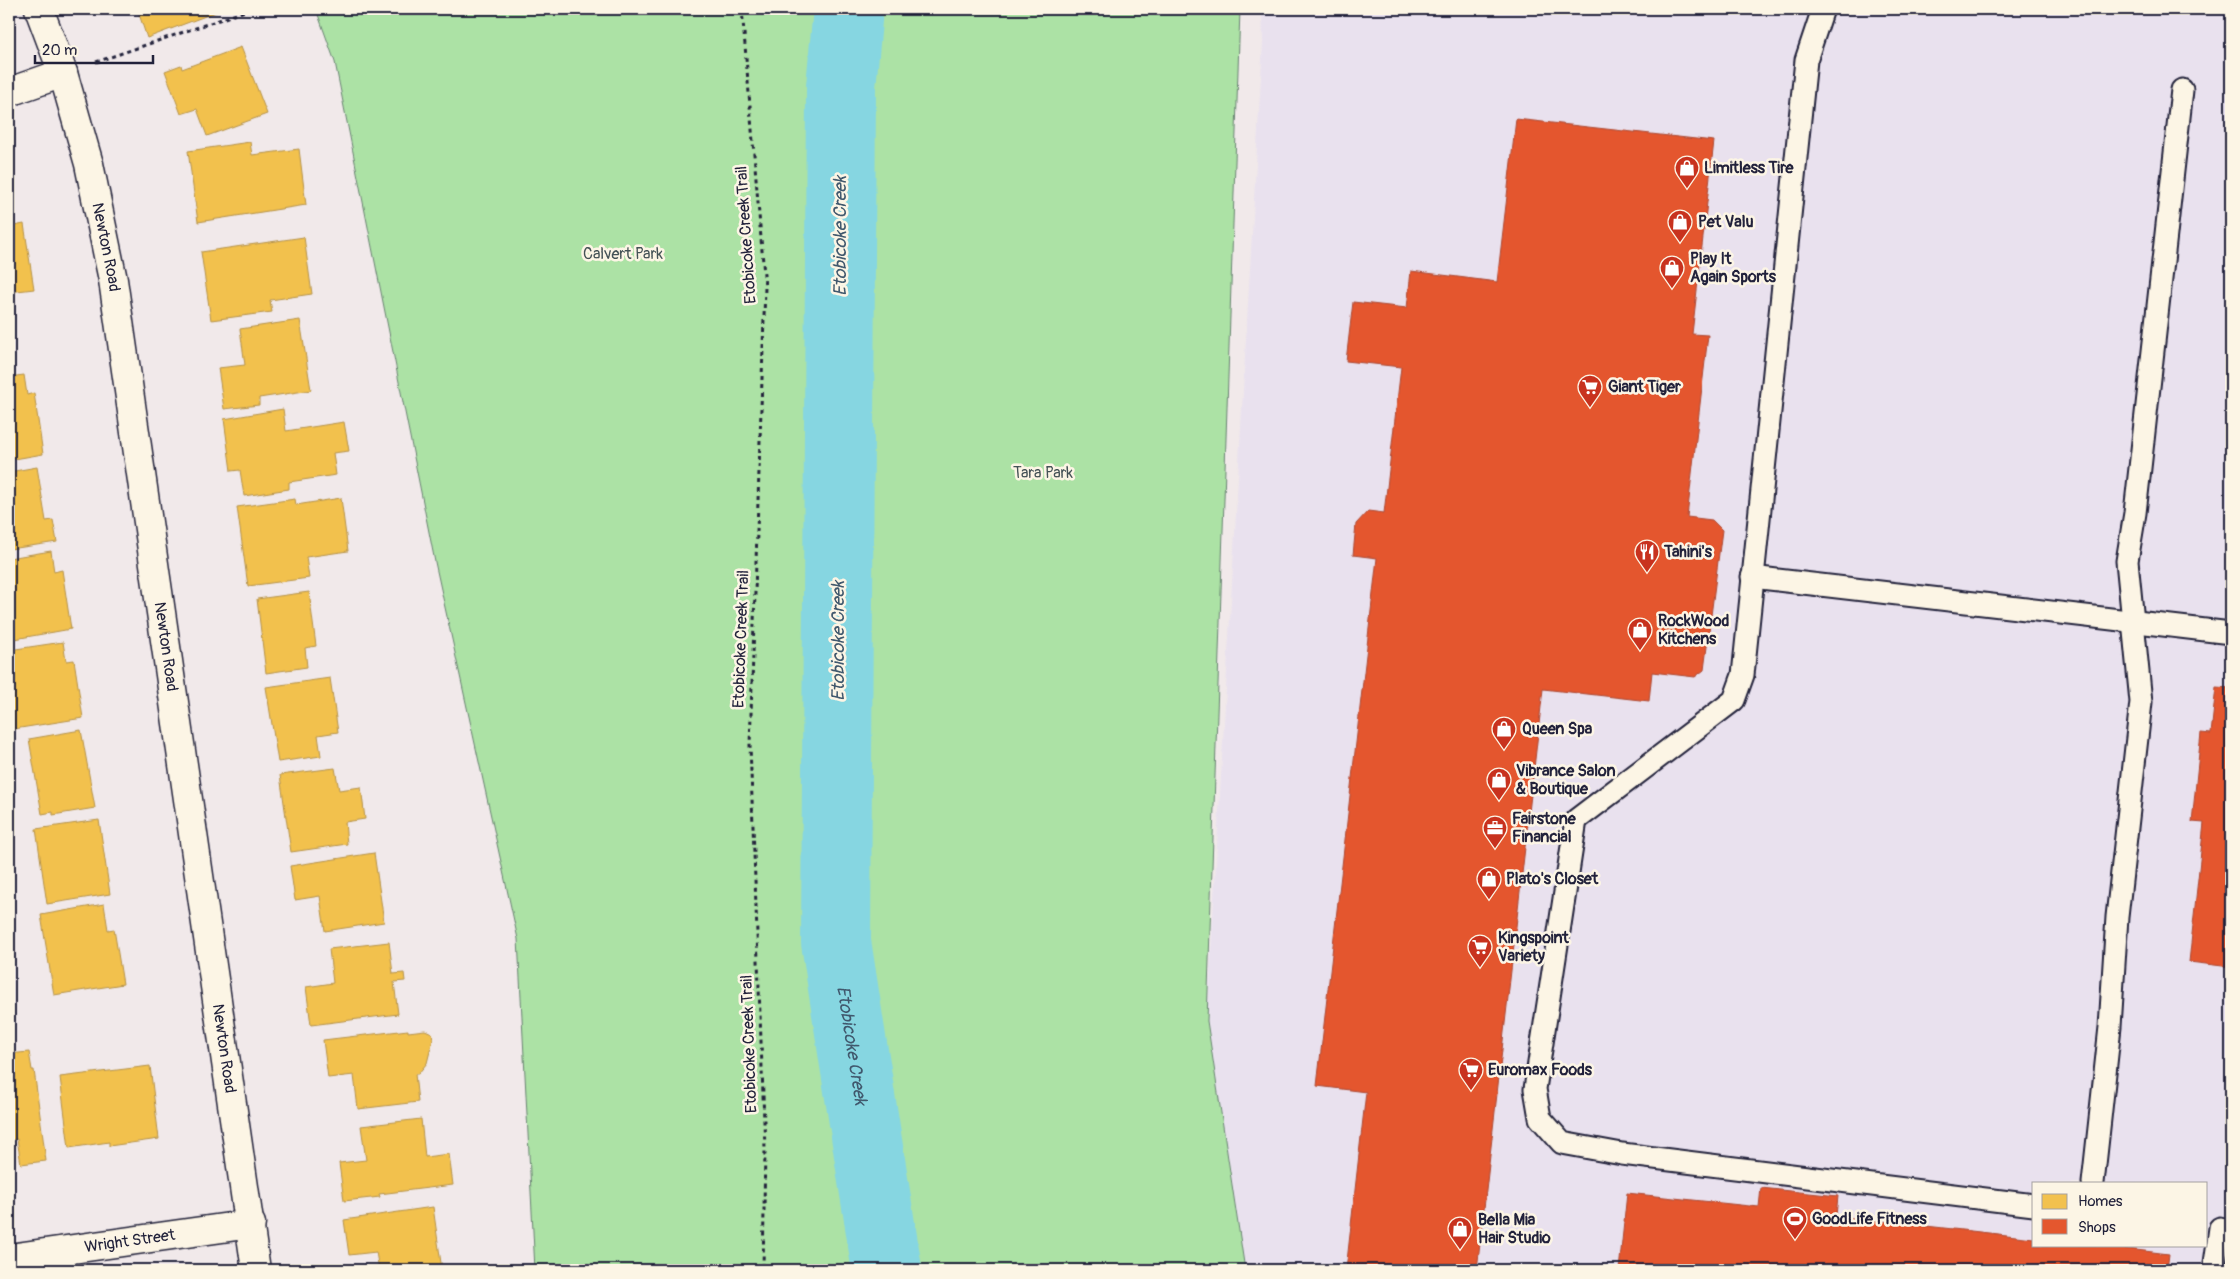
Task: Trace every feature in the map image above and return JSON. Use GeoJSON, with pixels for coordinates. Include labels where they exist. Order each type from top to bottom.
{"type":"FeatureCollection","features":[{"type":"Feature","properties":{"kind":"street","name":"Newton Road"},"geometry":{"type":"LineString","coordinates":[[39,9],[64,73],[89,164],[113,280],[251,1224],[256,1270]]}},
{"type":"Feature","properties":{"kind":"street"},"geometry":{"type":"LineString","coordinates":[[9,92],[64,73]]}},
{"type":"Feature","properties":{"kind":"street","name":"Wright Street"},"geometry":{"type":"LineString","coordinates":[[9,1258],[251,1224]]}},
{"type":"Feature","properties":{"kind":"lane"},"geometry":{"type":"LineString","coordinates":[[1823,9],[1806,60],[1743,675],[1734,700],[1576,820],[1535,1089],[1540,1118],[1562,1143],[1613,1152],[2032,1205]]}},
{"type":"Feature","properties":{"kind":"lane"},"geometry":{"type":"LineString","coordinates":[[2093,1182],[2110,1027],[2117,917],[2141,702],[2127,561],[2135,513],[2182,90]]}},
{"type":"Feature","properties":{"kind":"lane"},"geometry":{"type":"LineString","coordinates":[[1752,577],[2231,633]]}},
{"type":"Feature","properties":{"kind":"lane"},"geometry":{"type":"LineString","coordinates":[[2214,1270],[2219,1228]]}},
{"type":"Feature","properties":{"kind":"path"},"geometry":{"type":"LineString","coordinates":[[64,73],[251,9]]}},
{"type":"Feature","properties":{"kind":"path","name":"Etobicoke Creek Trail"},"geometry":{"type":"LineString","coordinates":[[742,9],[765,287],[750,745],[766,1149],[763,1270]]}},
{"type":"Feature","properties":{"kind":"shaded area"},"geometry":{"type":"Polygon","coordinates":[[[1262,9],[2231,9],[2231,1270],[1245,1270],[1207,1021],[1263,42],[1262,9]]]}},
{"type":"Feature","properties":{"kind":"green space"},"geometry":{"type":"Polygon","coordinates":[[[316,9],[1240,9],[1207,1021],[1245,1270],[535,1270],[518,939],[435,562],[335,62],[316,9]]]}},
{"type":"Feature","properties":{"kind":"building: Homes"},"geometry":{"type":"Polygon","coordinates":[[[154,9],[224,9],[147,38],[139,14],[154,9]]]}},
{"type":"Feature","properties":{"kind":"building: Homes"},"geometry":{"type":"Polygon","coordinates":[[[241,47],[267,114],[207,136],[197,109],[181,114],[165,71],[181,65],[182,69],[241,47]]]}},
{"type":"Feature","properties":{"kind":"building: Homes"},"geometry":{"type":"Polygon","coordinates":[[[250,142],[252,155],[299,149],[306,205],[198,222],[188,151],[250,142]]]}},
{"type":"Feature","properties":{"kind":"building: Homes"},"geometry":{"type":"Polygon","coordinates":[[[24,224],[34,289],[9,292],[9,227],[24,224]]]}},
{"type":"Feature","properties":{"kind":"building: Homes"},"geometry":{"type":"Polygon","coordinates":[[[304,237],[312,294],[270,300],[272,312],[211,320],[201,252],[304,237]]]}},
{"type":"Feature","properties":{"kind":"building: Homes"},"geometry":{"type":"Polygon","coordinates":[[[300,320],[311,390],[259,398],[259,405],[224,409],[218,368],[245,365],[240,329],[300,320]]]}},
{"type":"Feature","properties":{"kind":"building: Homes"},"geometry":{"type":"Polygon","coordinates":[[[24,375],[27,395],[34,393],[43,454],[9,460],[9,377],[24,375]]]}},
{"type":"Feature","properties":{"kind":"building: Homes"},"geometry":{"type":"Polygon","coordinates":[[[283,409],[286,431],[344,422],[349,451],[333,453],[336,475],[289,482],[289,489],[244,496],[240,470],[231,471],[224,419],[283,409]]]}},
{"type":"Feature","properties":{"kind":"building: Homes"},"geometry":{"type":"Polygon","coordinates":[[[37,467],[46,521],[53,520],[57,542],[10,549],[9,472],[37,467]]]}},
{"type":"Feature","properties":{"kind":"building: Homes"},"geometry":{"type":"Polygon","coordinates":[[[341,498],[348,551],[306,557],[309,578],[248,586],[237,507],[295,499],[296,505],[341,498]]]}},
{"type":"Feature","properties":{"kind":"building: Homes"},"geometry":{"type":"Polygon","coordinates":[[[51,551],[54,572],[62,570],[71,629],[9,640],[9,558],[51,551]]]}},
{"type":"Feature","properties":{"kind":"building: Homes"},"geometry":{"type":"Polygon","coordinates":[[[309,592],[316,646],[305,648],[307,667],[266,673],[257,599],[309,592]]]}},
{"type":"Feature","properties":{"kind":"building: Homes"},"geometry":{"type":"Polygon","coordinates":[[[63,642],[66,661],[74,660],[83,718],[14,729],[9,695],[9,650],[63,642]]]}},
{"type":"Feature","properties":{"kind":"building: Homes"},"geometry":{"type":"Polygon","coordinates":[[[330,678],[338,732],[318,735],[321,756],[278,762],[266,687],[330,678]]]}},
{"type":"Feature","properties":{"kind":"building: Homes"},"geometry":{"type":"Polygon","coordinates":[[[81,730],[95,808],[53,815],[53,812],[42,814],[29,739],[81,730]]]}},
{"type":"Feature","properties":{"kind":"building: Homes"},"geometry":{"type":"Polygon","coordinates":[[[335,768],[339,790],[361,787],[365,819],[345,822],[347,844],[291,852],[280,775],[335,768]]]}},
{"type":"Feature","properties":{"kind":"building: Homes"},"geometry":{"type":"Polygon","coordinates":[[[99,820],[110,894],[47,904],[36,829],[99,820]]]}},
{"type":"Feature","properties":{"kind":"building: Homes"},"geometry":{"type":"Polygon","coordinates":[[[374,853],[384,922],[325,931],[320,896],[295,900],[290,866],[374,853]]]}},
{"type":"Feature","properties":{"kind":"building: Homes"},"geometry":{"type":"Polygon","coordinates":[[[104,904],[108,930],[114,929],[123,984],[54,995],[41,915],[104,904]]]}},
{"type":"Feature","properties":{"kind":"building: Homes"},"geometry":{"type":"Polygon","coordinates":[[[389,942],[393,974],[404,973],[405,981],[394,982],[398,1014],[311,1025],[306,987],[333,983],[329,949],[389,942]]]}},
{"type":"Feature","properties":{"kind":"building: Homes"},"geometry":{"type":"Polygon","coordinates":[[[408,1030],[408,1032],[425,1030],[432,1033],[433,1039],[427,1063],[418,1074],[415,1074],[418,1102],[358,1109],[354,1075],[328,1078],[323,1040],[408,1030]]]}},
{"type":"Feature","properties":{"kind":"building: Homes"},"geometry":{"type":"Polygon","coordinates":[[[29,1052],[32,1070],[34,1070],[46,1161],[21,1164],[17,1139],[9,1140],[9,1054],[29,1052]]]}},
{"type":"Feature","properties":{"kind":"building: Homes"},"geometry":{"type":"Polygon","coordinates":[[[150,1066],[159,1139],[109,1146],[109,1142],[69,1148],[60,1077],[150,1066]]]}},
{"type":"Feature","properties":{"kind":"building: Homes"},"geometry":{"type":"Polygon","coordinates":[[[421,1119],[425,1157],[449,1154],[453,1185],[379,1194],[380,1197],[344,1201],[339,1163],[366,1160],[361,1126],[421,1119]]]}},
{"type":"Feature","properties":{"kind":"building: Homes"},"geometry":{"type":"Polygon","coordinates":[[[433,1207],[442,1270],[379,1270],[376,1252],[349,1255],[344,1220],[433,1207]]]}},
{"type":"Feature","properties":{"kind":"building: Shops"},"geometry":{"type":"Polygon","coordinates":[[[1516,119],[1714,141],[1692,334],[1708,335],[1687,517],[1712,520],[1722,530],[1704,670],[1695,677],[1652,672],[1649,701],[1543,689],[1477,1270],[1346,1270],[1366,1092],[1317,1086],[1377,558],[1353,555],[1356,524],[1368,511],[1384,513],[1401,367],[1346,361],[1353,302],[1407,308],[1411,271],[1497,282],[1516,119]]]}},
{"type":"Feature","properties":{"kind":"building: Shops"},"geometry":{"type":"Polygon","coordinates":[[[2216,687],[2231,688],[2231,967],[2189,962],[2204,823],[2192,822],[2201,733],[2211,734],[2216,687]]]}},
{"type":"Feature","properties":{"kind":"building: Shops"},"geometry":{"type":"Polygon","coordinates":[[[1761,1188],[1838,1196],[1836,1216],[2032,1238],[2032,1246],[2103,1246],[2169,1254],[2167,1270],[1619,1270],[1627,1193],[1759,1207],[1761,1188]]]}},
{"type":"Feature","properties":{"kind":"waterway","name":"Etobicoke Creek"},"geometry":{"type":"LineString","coordinates":[[848,9],[841,87],[836,942],[887,1270]]}},
{"type":"Feature","properties":{"kind":"place","name":"Limitless Tire"},"geometry":{"type":"Point","coordinates":[1687,189]}},
{"type":"Feature","properties":{"kind":"place","name":"Pet Valu"},"geometry":{"type":"Point","coordinates":[1680,243]}},
{"type":"Feature","properties":{"kind":"place","name":"Play It Again Sports"},"geometry":{"type":"Point","coordinates":[1672,289]}},
{"type":"Feature","properties":{"kind":"place","name":"Giant Tiger"},"geometry":{"type":"Point","coordinates":[1590,408]}},
{"type":"Feature","properties":{"kind":"place","name":"Tahini's"},"geometry":{"type":"Point","coordinates":[1647,573]}},
{"type":"Feature","properties":{"kind":"place","name":"RockWood Kitchens"},"geometry":{"type":"Point","coordinates":[1640,651]}},
{"type":"Feature","properties":{"kind":"place","name":"Queen Spa"},"geometry":{"type":"Point","coordinates":[1504,750]}},
{"type":"Feature","properties":{"kind":"place","name":"Vibrance Salon & Boutique"},"geometry":{"type":"Point","coordinates":[1499,801]}},
{"type":"Feature","properties":{"kind":"place","name":"Fairstone Financial"},"geometry":{"type":"Point","coordinates":[1495,849]}},
{"type":"Feature","properties":{"kind":"place","name":"Plato's Closet"},"geometry":{"type":"Point","coordinates":[1489,900]}},
{"type":"Feature","properties":{"kind":"place","name":"Kingspoint Variety"},"geometry":{"type":"Point","coordinates":[1480,968]}},
{"type":"Feature","properties":{"kind":"place","name":"Euromax Foods"},"geometry":{"type":"Point","coordinates":[1471,1091]}},
{"type":"Feature","properties":{"kind":"place","name":"GoodLife Fitness"},"geometry":{"type":"Point","coordinates":[1795,1240]}},
{"type":"Feature","properties":{"kind":"place","name":"Bella Mia Hair Studio"},"geometry":{"type":"Point","coordinates":[1460,1250]}},
{"type":"Feature","properties":{"kind":"park label","name":"Calvert Park"},"geometry":{"type":"Point","coordinates":[623,254]}},
{"type":"Feature","properties":{"kind":"park label","name":"Tara Park"},"geometry":{"type":"Point","coordinates":[1043,473]}}]}
